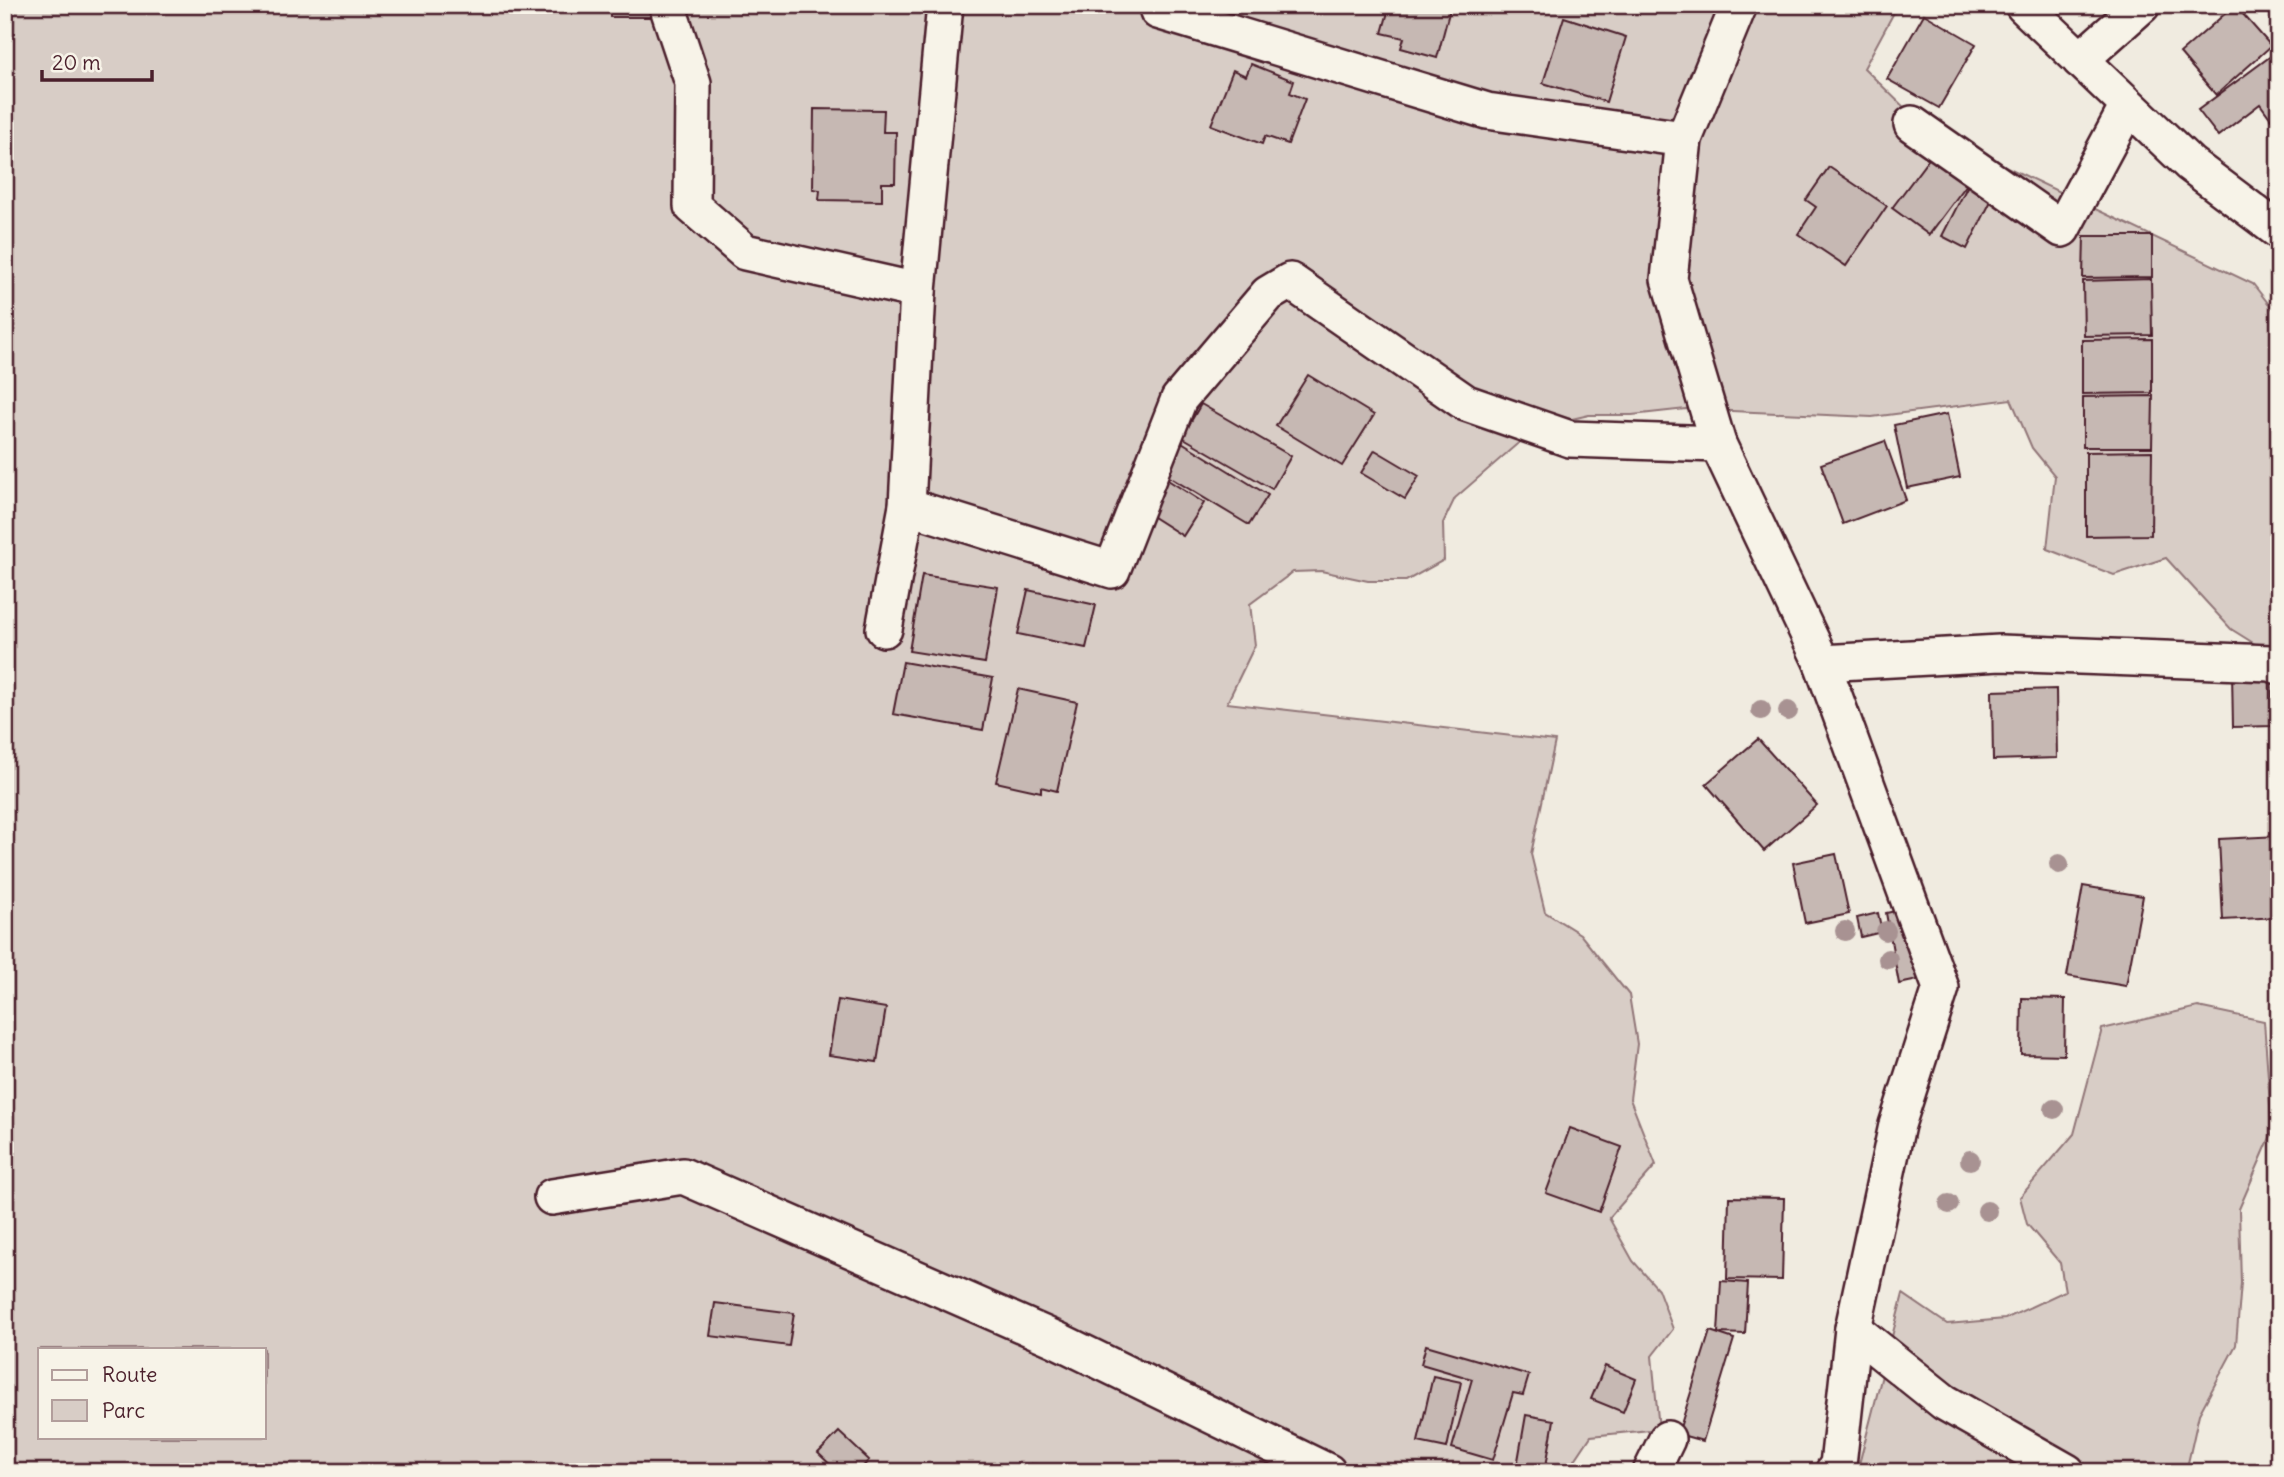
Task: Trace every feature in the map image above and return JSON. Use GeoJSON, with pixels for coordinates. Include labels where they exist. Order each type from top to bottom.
{"type":"FeatureCollection","features":[{"type":"Feature","properties":{"kind":"street"},"geometry":{"type":"LineString","coordinates":[[670,5],[668,11],[693,83],[692,206],[745,252],[918,290]]}},
{"type":"Feature","properties":{"kind":"street"},"geometry":{"type":"LineString","coordinates":[[884,629],[907,506],[918,290],[945,5]]}},
{"type":"Feature","properties":{"kind":"street"},"geometry":{"type":"LineString","coordinates":[[1739,5],[1684,139],[1669,279],[1718,444],[1822,663],[1941,988],[1897,1125],[1853,1329],[1838,1465],[1833,1472]]}},
{"type":"Feature","properties":{"kind":"street"},"geometry":{"type":"LineString","coordinates":[[2023,5],[2190,164],[2279,231]]}},
{"type":"Feature","properties":{"kind":"street"},"geometry":{"type":"LineString","coordinates":[[2080,60],[2142,5]]}},
{"type":"Feature","properties":{"kind":"street"},"geometry":{"type":"LineString","coordinates":[[1158,11],[1487,111],[1684,139]]}},
{"type":"Feature","properties":{"kind":"street"},"geometry":{"type":"LineString","coordinates":[[1912,124],[2062,229],[2128,106]]}},
{"type":"Feature","properties":{"kind":"street"},"geometry":{"type":"LineString","coordinates":[[907,506],[1112,570],[1179,399],[1268,294],[1290,281],[1466,402],[1570,439],[1718,444]]}},
{"type":"Feature","properties":{"kind":"street"},"geometry":{"type":"LineString","coordinates":[[1822,663],[2000,653],[2271,663],[2279,666]]}},
{"type":"Feature","properties":{"kind":"street"},"geometry":{"type":"LineString","coordinates":[[552,1197],[683,1175],[1057,1340],[1328,1472]]}},
{"type":"Feature","properties":{"kind":"street"},"geometry":{"type":"LineString","coordinates":[[1853,1329],[1944,1402],[2067,1472]]}},
{"type":"Feature","properties":{"kind":"street"},"geometry":{"type":"LineString","coordinates":[[1651,1472],[1667,1439]]}},
{"type":"Feature","properties":{"kind":"green space"},"geometry":{"type":"Polygon","coordinates":[[[5,5],[1898,5],[1864,68],[1925,128],[2253,284],[2279,317],[2279,659],[2231,629],[2166,558],[2114,575],[2047,549],[2055,476],[2032,448],[2011,399],[1872,417],[1686,409],[1632,415],[1589,415],[1572,419],[1524,438],[1455,498],[1443,523],[1444,560],[1406,581],[1368,581],[1321,571],[1293,572],[1250,604],[1255,645],[1227,703],[1555,741],[1531,854],[1545,912],[1580,934],[1629,995],[1637,1044],[1630,1099],[1656,1165],[1609,1218],[1633,1261],[1658,1289],[1673,1329],[1652,1356],[1659,1429],[1591,1436],[1567,1472],[5,1472],[5,5]]]}},
{"type":"Feature","properties":{"kind":"green space"},"geometry":{"type":"Polygon","coordinates":[[[2198,1007],[2264,1021],[2272,1133],[2239,1209],[2241,1283],[2236,1345],[2199,1414],[2186,1472],[1857,1472],[1903,1294],[1947,1324],[2005,1319],[2065,1291],[2060,1263],[2027,1224],[2020,1197],[2074,1134],[2102,1029],[2198,1007]]]}},
{"type":"Feature","properties":{"kind":"building"},"geometry":{"type":"Polygon","coordinates":[[[610,5],[661,5],[661,17],[610,17],[610,5]]]}},
{"type":"Feature","properties":{"kind":"building"},"geometry":{"type":"Polygon","coordinates":[[[1390,5],[1451,5],[1437,58],[1401,48],[1404,38],[1382,33],[1390,5]]]}},
{"type":"Feature","properties":{"kind":"building"},"geometry":{"type":"Polygon","coordinates":[[[2235,5],[2271,46],[2216,95],[2180,53],[2235,5]]]}},
{"type":"Feature","properties":{"kind":"building"},"geometry":{"type":"Polygon","coordinates":[[[1924,14],[1976,44],[1939,108],[1887,79],[1924,14]]]}},
{"type":"Feature","properties":{"kind":"building"},"geometry":{"type":"Polygon","coordinates":[[[1564,17],[1626,37],[1606,102],[1543,83],[1564,17]]]}},
{"type":"Feature","properties":{"kind":"building"},"geometry":{"type":"Polygon","coordinates":[[[2279,50],[2279,113],[2271,119],[2260,104],[2218,136],[2198,110],[2279,50]]]}},
{"type":"Feature","properties":{"kind":"building"},"geometry":{"type":"Polygon","coordinates":[[[1251,64],[1294,81],[1290,93],[1305,99],[1288,144],[1265,136],[1262,144],[1211,125],[1233,70],[1246,76],[1251,64]]]}},
{"type":"Feature","properties":{"kind":"building"},"geometry":{"type":"Polygon","coordinates":[[[814,109],[884,110],[883,132],[896,132],[895,183],[882,183],[882,201],[819,200],[820,190],[813,189],[814,109]]]}},
{"type":"Feature","properties":{"kind":"building"},"geometry":{"type":"Polygon","coordinates":[[[1931,156],[1967,184],[1929,235],[1892,208],[1931,156]]]}},
{"type":"Feature","properties":{"kind":"building"},"geometry":{"type":"Polygon","coordinates":[[[1829,167],[1887,206],[1846,266],[1798,234],[1816,207],[1806,200],[1829,167]]]}},
{"type":"Feature","properties":{"kind":"building"},"geometry":{"type":"Polygon","coordinates":[[[1971,179],[1996,191],[1967,249],[1942,236],[1971,179]]]}},
{"type":"Feature","properties":{"kind":"building"},"geometry":{"type":"Polygon","coordinates":[[[2084,236],[2152,236],[2152,277],[2083,278],[2084,236]]]}},
{"type":"Feature","properties":{"kind":"building"},"geometry":{"type":"Polygon","coordinates":[[[2151,279],[2152,335],[2084,336],[2083,281],[2151,279]]]}},
{"type":"Feature","properties":{"kind":"building"},"geometry":{"type":"Polygon","coordinates":[[[2152,339],[2152,393],[2082,394],[2082,340],[2152,339]]]}},
{"type":"Feature","properties":{"kind":"building"},"geometry":{"type":"Polygon","coordinates":[[[1308,375],[1374,415],[1342,466],[1276,426],[1308,375]]]}},
{"type":"Feature","properties":{"kind":"building"},"geometry":{"type":"Polygon","coordinates":[[[2153,396],[2152,447],[2083,447],[2083,397],[2153,396]]]}},
{"type":"Feature","properties":{"kind":"building"},"geometry":{"type":"Polygon","coordinates":[[[1201,404],[1291,456],[1272,489],[1182,437],[1201,404]]]}},
{"type":"Feature","properties":{"kind":"building"},"geometry":{"type":"Polygon","coordinates":[[[1947,414],[1960,477],[1907,488],[1894,425],[1947,414]]]}},
{"type":"Feature","properties":{"kind":"building"},"geometry":{"type":"Polygon","coordinates":[[[1180,441],[1268,495],[1249,525],[1161,472],[1180,441]]]}},
{"type":"Feature","properties":{"kind":"building"},"geometry":{"type":"Polygon","coordinates":[[[1885,441],[1906,500],[1843,524],[1821,464],[1885,441]]]}},
{"type":"Feature","properties":{"kind":"building"},"geometry":{"type":"Polygon","coordinates":[[[1375,450],[1419,476],[1405,499],[1361,473],[1375,450]]]}},
{"type":"Feature","properties":{"kind":"building"},"geometry":{"type":"Polygon","coordinates":[[[2152,451],[2151,535],[2086,536],[2086,452],[2152,451]]]}},
{"type":"Feature","properties":{"kind":"building"},"geometry":{"type":"Polygon","coordinates":[[[1160,475],[1204,503],[1183,536],[1139,508],[1160,475]]]}},
{"type":"Feature","properties":{"kind":"building"},"geometry":{"type":"Polygon","coordinates":[[[922,575],[998,587],[985,663],[909,651],[922,575]]]}},
{"type":"Feature","properties":{"kind":"building"},"geometry":{"type":"Polygon","coordinates":[[[1028,590],[1096,605],[1086,648],[1018,634],[1028,590]]]}},
{"type":"Feature","properties":{"kind":"building"},"geometry":{"type":"Polygon","coordinates":[[[903,662],[993,678],[983,730],[893,714],[903,662]]]}},
{"type":"Feature","properties":{"kind":"building"},"geometry":{"type":"Polygon","coordinates":[[[2271,669],[2273,726],[2233,727],[2232,671],[2271,669]]]}},
{"type":"Feature","properties":{"kind":"building"},"geometry":{"type":"Polygon","coordinates":[[[1018,689],[1077,702],[1057,791],[1041,787],[1041,792],[996,782],[1018,689]]]}},
{"type":"Feature","properties":{"kind":"building"},"geometry":{"type":"Polygon","coordinates":[[[2056,689],[2057,758],[1993,760],[1992,691],[2056,689]]]}},
{"type":"Feature","properties":{"kind":"building"},"geometry":{"type":"Polygon","coordinates":[[[1758,739],[1817,805],[1764,851],[1706,784],[1758,739]]]}},
{"type":"Feature","properties":{"kind":"building"},"geometry":{"type":"Polygon","coordinates":[[[2279,836],[2279,917],[2223,920],[2219,839],[2279,836]]]}},
{"type":"Feature","properties":{"kind":"building"},"geometry":{"type":"Polygon","coordinates":[[[1836,854],[1849,914],[1805,923],[1793,863],[1836,854]]]}},
{"type":"Feature","properties":{"kind":"building"},"geometry":{"type":"Polygon","coordinates":[[[2083,886],[2143,896],[2126,986],[2067,976],[2083,886]]]}},
{"type":"Feature","properties":{"kind":"building"},"geometry":{"type":"Polygon","coordinates":[[[1905,909],[1918,980],[1899,984],[1886,913],[1905,909]]]}},
{"type":"Feature","properties":{"kind":"building"},"geometry":{"type":"Polygon","coordinates":[[[1878,913],[1882,932],[1861,937],[1857,918],[1878,913]]]}},
{"type":"Feature","properties":{"kind":"building"},"geometry":{"type":"Polygon","coordinates":[[[2022,998],[2065,999],[2064,1055],[2021,1054],[2022,998]]]}},
{"type":"Feature","properties":{"kind":"building"},"geometry":{"type":"Polygon","coordinates":[[[838,1000],[886,1008],[877,1062],[829,1055],[838,1000]]]}},
{"type":"Feature","properties":{"kind":"building"},"geometry":{"type":"Polygon","coordinates":[[[1570,1128],[1622,1147],[1599,1212],[1546,1193],[1570,1128]]]}},
{"type":"Feature","properties":{"kind":"building"},"geometry":{"type":"Polygon","coordinates":[[[1729,1197],[1784,1198],[1782,1280],[1727,1279],[1729,1197]]]}},
{"type":"Feature","properties":{"kind":"building"},"geometry":{"type":"Polygon","coordinates":[[[1721,1281],[1748,1283],[1745,1334],[1718,1333],[1721,1281]]]}},
{"type":"Feature","properties":{"kind":"building"},"geometry":{"type":"Polygon","coordinates":[[[715,1303],[794,1313],[789,1346],[710,1336],[715,1303]]]}},
{"type":"Feature","properties":{"kind":"building"},"geometry":{"type":"Polygon","coordinates":[[[1710,1331],[1734,1339],[1703,1441],[1678,1434],[1710,1331]]]}},
{"type":"Feature","properties":{"kind":"building"},"geometry":{"type":"Polygon","coordinates":[[[1426,1345],[1529,1375],[1523,1395],[1513,1393],[1493,1460],[1452,1448],[1472,1379],[1421,1364],[1426,1345]]]}},
{"type":"Feature","properties":{"kind":"building"},"geometry":{"type":"Polygon","coordinates":[[[1605,1366],[1636,1379],[1623,1412],[1591,1399],[1605,1366]]]}},
{"type":"Feature","properties":{"kind":"building"},"geometry":{"type":"Polygon","coordinates":[[[1433,1376],[1461,1382],[1447,1448],[1418,1442],[1433,1376]]]}},
{"type":"Feature","properties":{"kind":"building"},"geometry":{"type":"Polygon","coordinates":[[[1526,1415],[1554,1420],[1545,1472],[1516,1472],[1526,1415]]]}},
{"type":"Feature","properties":{"kind":"building"},"geometry":{"type":"Polygon","coordinates":[[[839,1432],[869,1460],[858,1472],[848,1466],[838,1472],[818,1453],[839,1432]]]}},
{"type":"Feature","properties":{"kind":"building"},"geometry":{"type":"Polygon","coordinates":[[[1032,1464],[1058,1468],[1058,1472],[1031,1472],[1032,1464]]]}}]}
